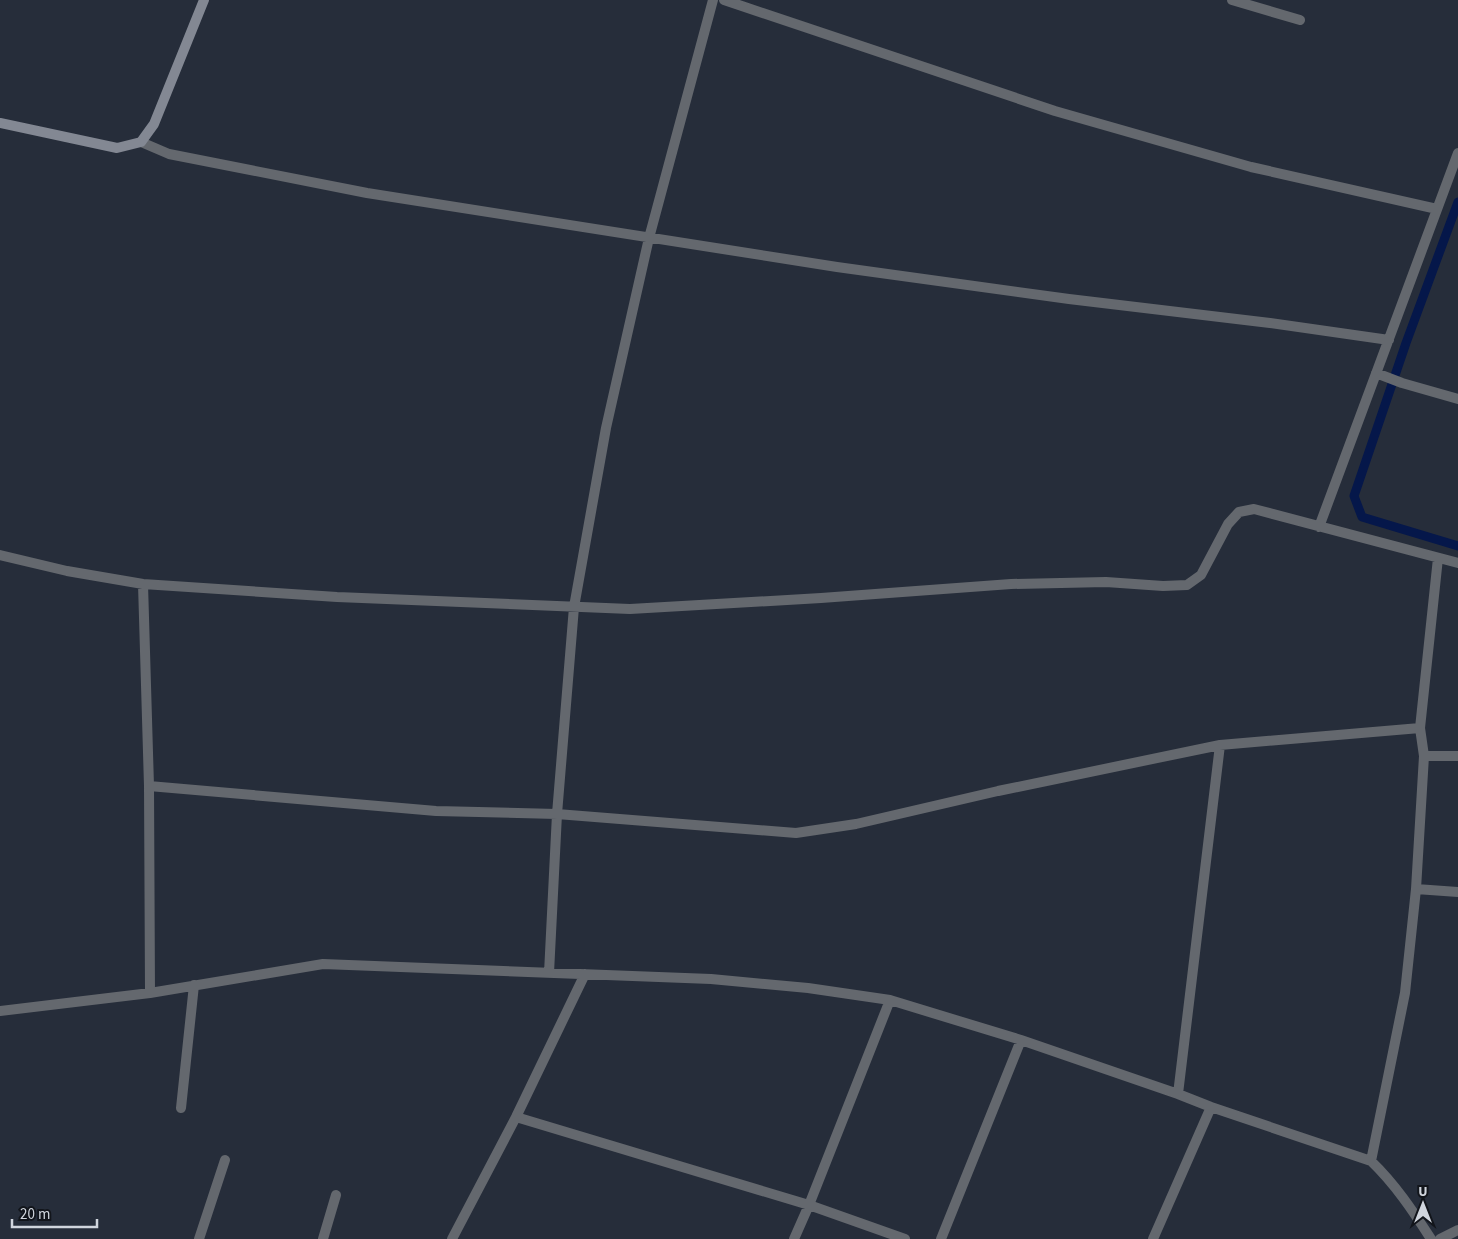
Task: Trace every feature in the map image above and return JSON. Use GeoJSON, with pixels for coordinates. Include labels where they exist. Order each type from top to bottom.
{"type":"FeatureCollection","features":[{"type":"Feature","properties":{"kind":"street"},"geometry":{"type":"LineString","coordinates":[[140,142],[154,124],[204,0]]}},
{"type":"Feature","properties":{"kind":"street"},"geometry":{"type":"LineString","coordinates":[[549,973],[557,814],[574,607],[606,428],[649,238],[714,0]]}},
{"type":"Feature","properties":{"kind":"street"},"geometry":{"type":"LineString","coordinates":[[724,0],[1055,111],[1251,167],[1437,209]]}},
{"type":"Feature","properties":{"kind":"street"},"geometry":{"type":"LineString","coordinates":[[1232,0],[1300,20]]}},
{"type":"Feature","properties":{"kind":"street"},"geometry":{"type":"LineString","coordinates":[[0,123],[116,148],[140,142],[169,154],[367,193],[649,238],[837,267],[1040,295],[1270,323],[1389,340]]}},
{"type":"Feature","properties":{"kind":"street"},"geometry":{"type":"LineString","coordinates":[[1319,527],[1380,375],[1389,340],[1458,154]]}},
{"type":"Feature","properties":{"kind":"street"},"geometry":{"type":"LineString","coordinates":[[1380,375],[1458,399]]}},
{"type":"Feature","properties":{"kind":"street"},"geometry":{"type":"LineString","coordinates":[[0,555],[67,571],[143,584],[337,597],[630,609],[821,598],[1011,584],[1106,582],[1164,586],[1187,585],[1201,575],[1228,524],[1239,512],[1254,509],[1458,563]]}},
{"type":"Feature","properties":{"kind":"street"},"geometry":{"type":"LineString","coordinates":[[1371,1161],[1405,993],[1416,889],[1424,756],[1420,728],[1438,558]]}},
{"type":"Feature","properties":{"kind":"street"},"geometry":{"type":"LineString","coordinates":[[143,584],[149,786],[150,993]]}},
{"type":"Feature","properties":{"kind":"street"},"geometry":{"type":"LineString","coordinates":[[149,786],[436,811],[557,814],[796,833],[856,824],[998,791],[1220,745],[1420,728]]}},
{"type":"Feature","properties":{"kind":"street"},"geometry":{"type":"LineString","coordinates":[[1178,1094],[1220,745]]}},
{"type":"Feature","properties":{"kind":"street"},"geometry":{"type":"LineString","coordinates":[[1424,756],[1458,756]]}},
{"type":"Feature","properties":{"kind":"street"},"geometry":{"type":"LineString","coordinates":[[1416,889],[1458,892]]}},
{"type":"Feature","properties":{"kind":"street"},"geometry":{"type":"LineString","coordinates":[[0,1011],[150,993],[324,964],[711,979],[808,988],[890,1000],[1021,1040],[1371,1161],[1384,1173],[1408,1203],[1431,1239]]}},
{"type":"Feature","properties":{"kind":"street"},"geometry":{"type":"LineString","coordinates":[[452,1239],[516,1117],[584,974]]}},
{"type":"Feature","properties":{"kind":"street"},"geometry":{"type":"LineString","coordinates":[[180,1108],[194,985]]}},
{"type":"Feature","properties":{"kind":"street"},"geometry":{"type":"LineString","coordinates":[[794,1239],[890,1000]]}},
{"type":"Feature","properties":{"kind":"street"},"geometry":{"type":"LineString","coordinates":[[941,1239],[1021,1040]]}},
{"type":"Feature","properties":{"kind":"street"},"geometry":{"type":"LineString","coordinates":[[1153,1239],[1211,1107]]}},
{"type":"Feature","properties":{"kind":"street"},"geometry":{"type":"LineString","coordinates":[[516,1117],[809,1204],[905,1239]]}},
{"type":"Feature","properties":{"kind":"street"},"geometry":{"type":"LineString","coordinates":[[199,1239],[225,1160]]}},
{"type":"Feature","properties":{"kind":"street"},"geometry":{"type":"LineString","coordinates":[[323,1239],[336,1195]]}},
{"type":"Feature","properties":{"kind":"street"},"geometry":{"type":"LineString","coordinates":[[1440,1239],[1458,1230]]}},
{"type":"Feature","properties":{"kind":"waterway"},"geometry":{"type":"LineString","coordinates":[[1458,202],[1406,343],[1354,496],[1362,517],[1458,546]]}}]}
